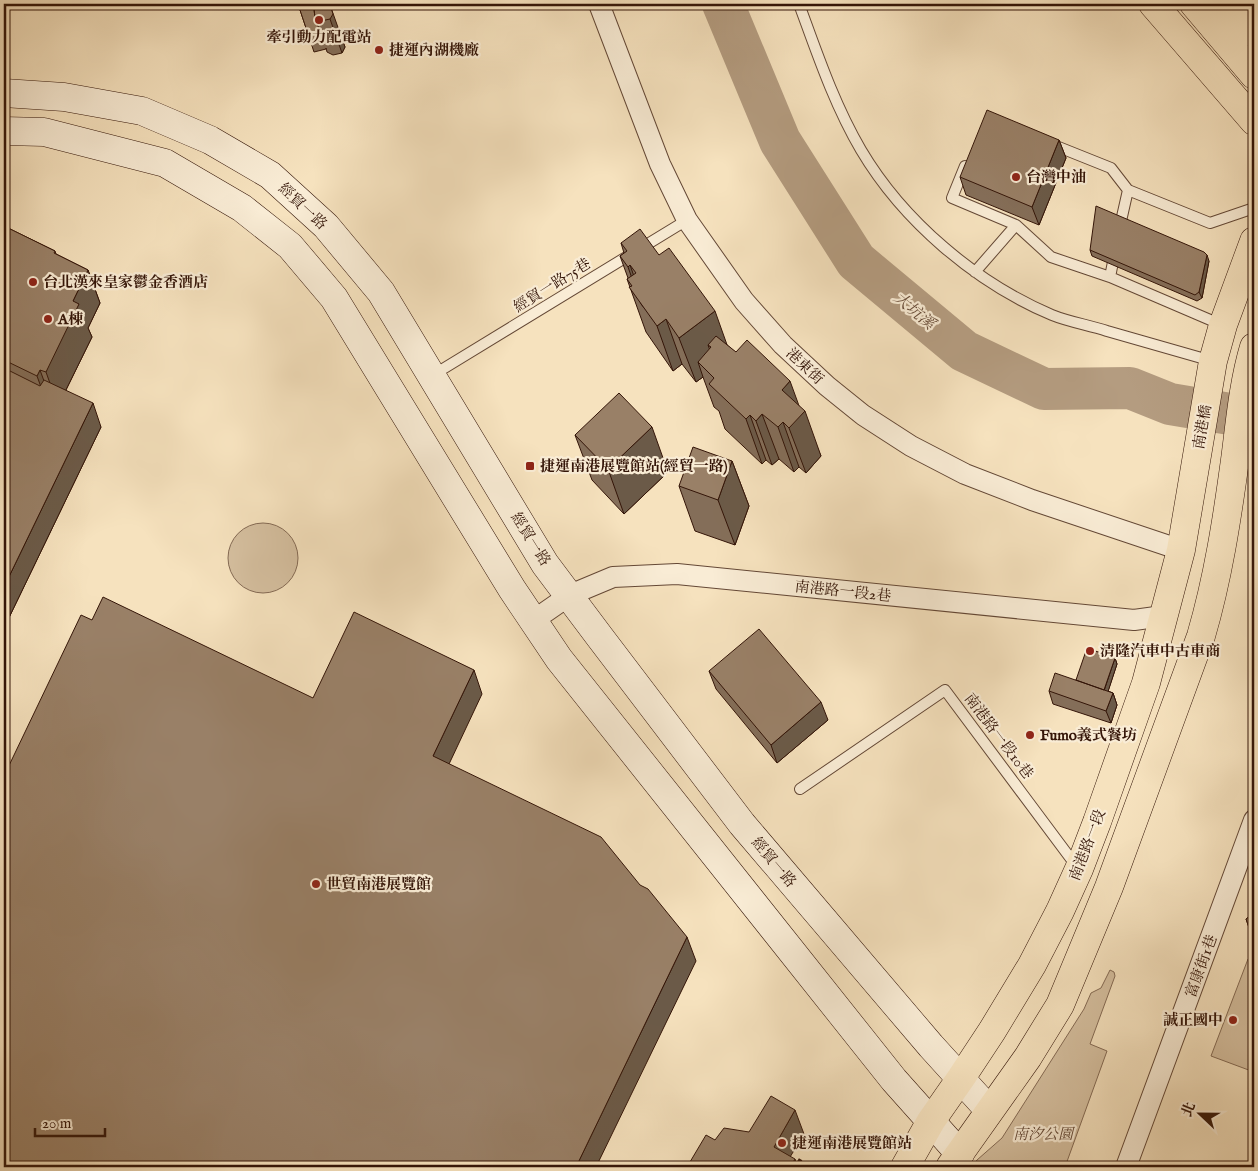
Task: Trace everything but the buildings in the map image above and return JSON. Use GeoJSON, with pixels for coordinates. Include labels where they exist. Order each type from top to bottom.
{"type":"FeatureCollection","features":[{"type":"Feature","properties":{"kind":"main road"},"geometry":{"type":"LineString","coordinates":[[1153,4],[1254,121]]}},
{"type":"Feature","properties":{"kind":"main road"},"geometry":{"type":"LineString","coordinates":[[1194,4],[1252,55]]}},
{"type":"Feature","properties":{"kind":"main road"},"geometry":{"type":"LineString","coordinates":[[1229,4],[1252,55]]}},
{"type":"Feature","properties":{"kind":"main road","name":"南港橋"},"geometry":{"type":"LineString","coordinates":[[1191,490],[1213,363],[1224,325],[1254,241]]}},
{"type":"Feature","properties":{"kind":"main road"},"geometry":{"type":"LineString","coordinates":[[955,1161],[1028,1057],[1060,1005],[1102,905],[1201,636],[1212,600],[1251,359]]}},
{"type":"Feature","properties":{"kind":"main road","name":"南港路一段"},"geometry":{"type":"LineString","coordinates":[[905,1167],[931,1121],[992,1031],[1032,965],[1078,870],[1146,683],[1181,550],[1191,490]]}},
{"type":"Feature","properties":{"kind":"street","name":"港東街"},"geometry":{"type":"LineString","coordinates":[[599,4],[660,164],[687,220],[744,301],[783,345],[826,386],[864,415],[911,446],[965,474],[1032,500],[1181,550]]}},
{"type":"Feature","properties":{"kind":"street","name":"經貿一路"},"geometry":{"type":"LineString","coordinates":[[4,93],[64,97],[142,111],[210,140],[270,175],[326,226],[381,292],[545,564],[742,824],[931,1046],[989,1110]]}},
{"type":"Feature","properties":{"kind":"street"},"geometry":{"type":"LineString","coordinates":[[4,132],[44,132],[165,162],[242,208],[290,246],[334,298],[512,589],[559,659],[894,1080],[931,1121],[955,1161]]}},
{"type":"Feature","properties":{"kind":"street","name":"南港路一段2巷"},"geometry":{"type":"LineString","coordinates":[[534,620],[570,595],[613,577],[678,574],[1134,620],[1163,616]]}},
{"type":"Feature","properties":{"kind":"street","name":"富康街1巷"},"geometry":{"type":"LineString","coordinates":[[1126,1167],[1254,820]]}},
{"type":"Feature","properties":{"kind":"lane"},"geometry":{"type":"LineString","coordinates":[[799,4],[833,96],[861,150],[892,193],[915,220],[975,272],[1013,296],[1054,315],[1213,363]]}},
{"type":"Feature","properties":{"kind":"lane"},"geometry":{"type":"LineString","coordinates":[[1200,4],[1252,55],[1254,66]]}},
{"type":"Feature","properties":{"kind":"lane"},"geometry":{"type":"LineString","coordinates":[[1039,139],[1111,168],[1128,190],[1210,223],[1254,208]]}},
{"type":"Feature","properties":{"kind":"lane"},"geometry":{"type":"LineString","coordinates":[[970,153],[952,198],[1016,225],[1051,257],[1110,277],[1224,325]]}},
{"type":"Feature","properties":{"kind":"lane"},"geometry":{"type":"LineString","coordinates":[[1110,277],[1128,190]]}},
{"type":"Feature","properties":{"kind":"lane","name":"經貿一路75巷"},"geometry":{"type":"LineString","coordinates":[[432,376],[687,220]]}},
{"type":"Feature","properties":{"kind":"lane"},"geometry":{"type":"LineString","coordinates":[[975,272],[1016,225]]}},
{"type":"Feature","properties":{"kind":"lane","name":"南港路一段10巷"},"geometry":{"type":"LineString","coordinates":[[800,789],[945,690],[1078,870]]}},
{"type":"Feature","properties":{"kind":"green space"},"geometry":{"type":"Polygon","coordinates":[[[270,523],[283,529],[292,538],[296,544],[298,558],[296,572],[288,583],[277,591],[256,593],[249,591],[238,583],[230,572],[228,551],[230,544],[238,533],[249,525],[270,523]]]}},
{"type":"Feature","properties":{"kind":"green space"},"geometry":{"type":"Polygon","coordinates":[[[1254,957],[1254,1072],[1211,1056],[1248,959],[1254,957]]]}},
{"type":"Feature","properties":{"kind":"green space","name":"南汐公園"},"geometry":{"type":"Polygon","coordinates":[[[1110,970],[1114,972],[1115,976],[1090,1044],[1107,1051],[1065,1167],[972,1167],[977,1160],[1002,1138],[1084,1009],[1091,993],[1101,988],[1110,970]]]}},
{"type":"Feature","properties":{"kind":"waterway","name":"大坑溪"},"geometry":{"type":"LineString","coordinates":[[723,4],[780,141],[856,261],[964,351],[1044,389],[1130,388],[1170,404],[1254,418]]}},
{"type":"Feature","properties":{"kind":"railway"},"geometry":{"type":"LineString","coordinates":[[796,1167],[802,1157]]}},
{"type":"Feature","properties":{"kind":"place","name":"牽引動力配電站"},"geometry":{"type":"Point","coordinates":[319,20]}},
{"type":"Feature","properties":{"kind":"place","name":"捷運內湖機廠"},"geometry":{"type":"Point","coordinates":[379,50]}},
{"type":"Feature","properties":{"kind":"place","name":"台灣中油"},"geometry":{"type":"Point","coordinates":[1016,177]}},
{"type":"Feature","properties":{"kind":"place","name":"台北漢來皇家鬱金香酒店"},"geometry":{"type":"Point","coordinates":[33,282]}},
{"type":"Feature","properties":{"kind":"place","name":"A棟"},"geometry":{"type":"Point","coordinates":[48,319]}},
{"type":"Feature","properties":{"kind":"place","name":"捷運南港展覽館站(經貿一路)"},"geometry":{"type":"Point","coordinates":[530,466]}},
{"type":"Feature","properties":{"kind":"place","name":"清隆汽車中古車商"},"geometry":{"type":"Point","coordinates":[1090,651]}},
{"type":"Feature","properties":{"kind":"place","name":"Fumo義式餐坊"},"geometry":{"type":"Point","coordinates":[1030,735]}},
{"type":"Feature","properties":{"kind":"place","name":"世貿南港展覽館"},"geometry":{"type":"Point","coordinates":[316,884]}},
{"type":"Feature","properties":{"kind":"place","name":"誠正國中"},"geometry":{"type":"Point","coordinates":[1233,1020]}},
{"type":"Feature","properties":{"kind":"place","name":"捷運南港展覽館站"},"geometry":{"type":"Point","coordinates":[782,1143]}}]}
